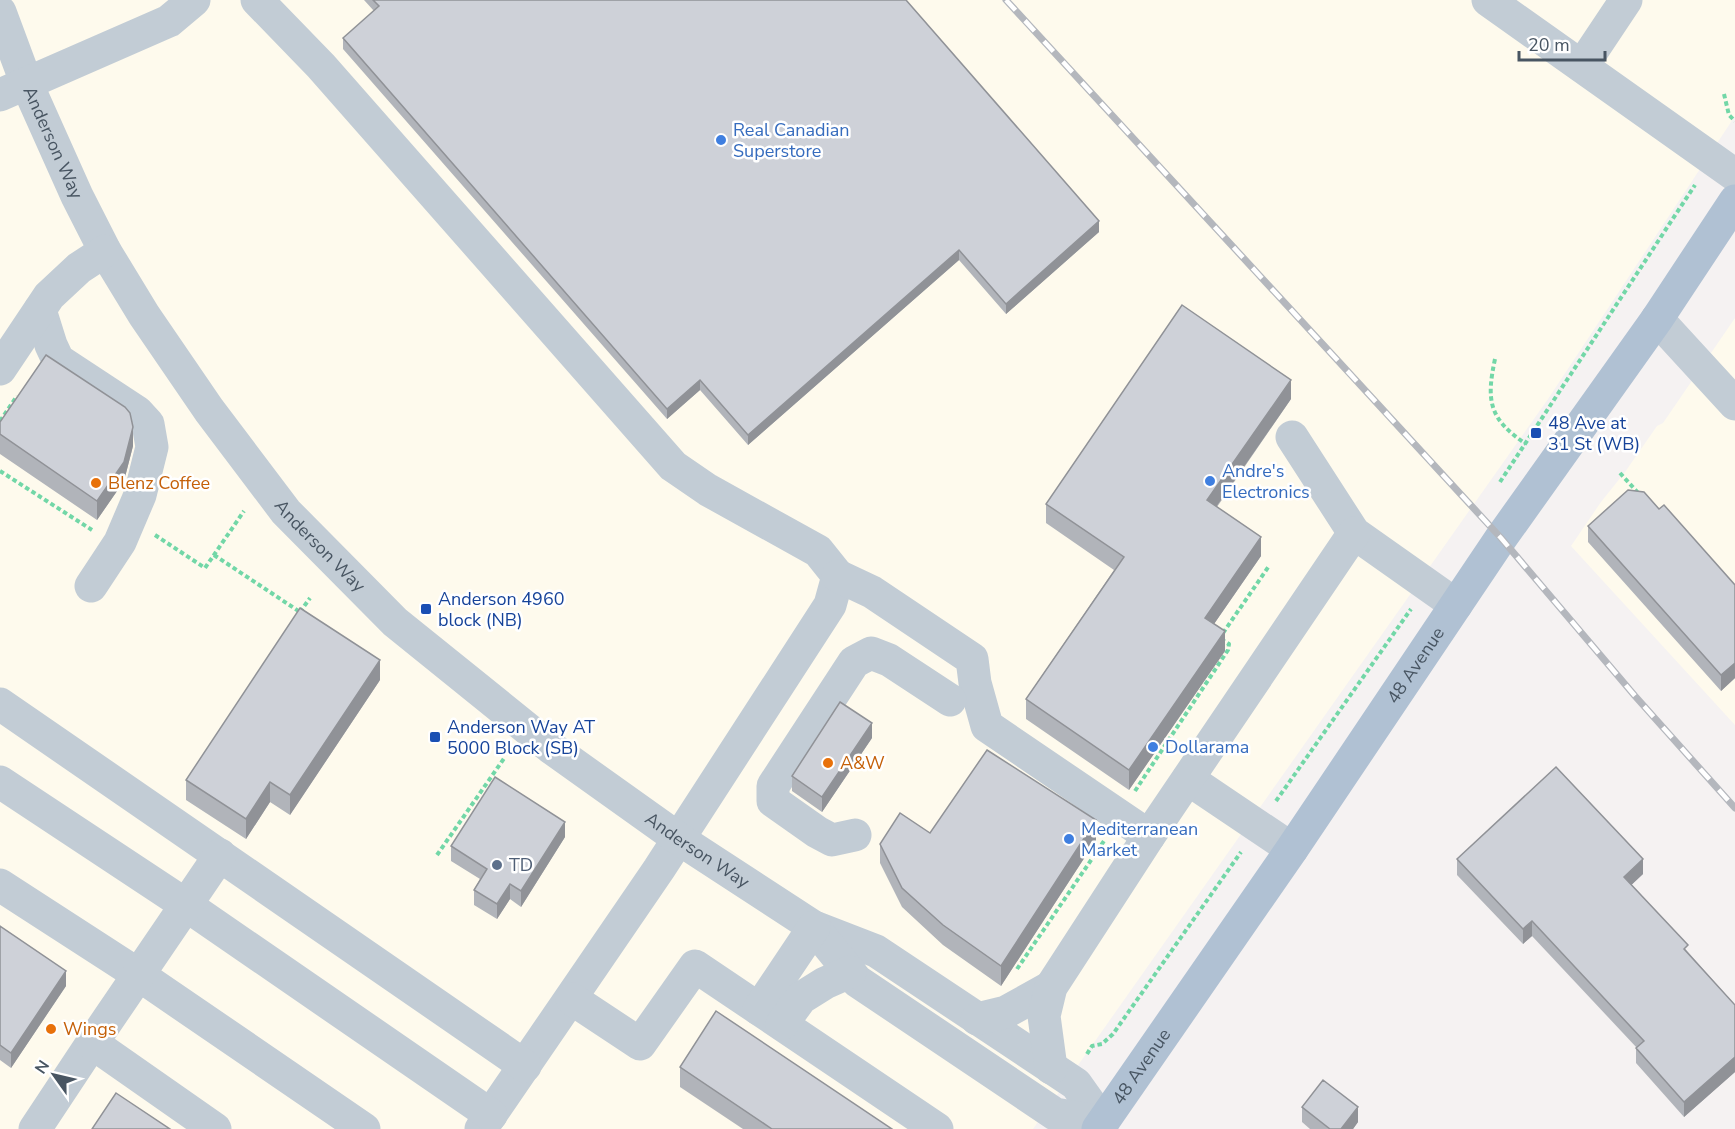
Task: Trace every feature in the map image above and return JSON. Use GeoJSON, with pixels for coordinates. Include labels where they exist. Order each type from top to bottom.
{"type":"FeatureCollection","features":[{"type":"Feature","properties":{"kind":"main road","name":"48 Avenue"},"geometry":{"type":"LineString","coordinates":[[1101,1126],[1292,849],[1501,538],[1656,319],[1735,201]]}},
{"type":"Feature","properties":{"kind":"street"},"geometry":{"type":"LineString","coordinates":[[13,89],[169,21],[194,0]]}},
{"type":"Feature","properties":{"kind":"street"},"geometry":{"type":"LineString","coordinates":[[257,0],[321,66],[673,466],[708,490],[818,551],[838,576],[872,592],[972,659],[975,683],[987,726],[1149,836]]}},
{"type":"Feature","properties":{"kind":"street"},"geometry":{"type":"LineString","coordinates":[[1488,0],[1735,175]]}},
{"type":"Feature","properties":{"kind":"street"},"geometry":{"type":"LineString","coordinates":[[1582,66],[1626,0]]}},
{"type":"Feature","properties":{"kind":"street","name":"Anderson Way"},"geometry":{"type":"LineString","coordinates":[[0,12],[13,89],[77,196],[105,251],[150,325],[209,410],[286,512],[395,622],[550,747],[679,839],[814,927],[876,951],[1076,1084],[1101,1126]]}},
{"type":"Feature","properties":{"kind":"street"},"geometry":{"type":"LineString","coordinates":[[0,369],[49,296],[79,268],[105,251]]}},
{"type":"Feature","properties":{"kind":"street"},"geometry":{"type":"LineString","coordinates":[[40,310],[58,360],[137,412],[148,424],[152,447],[140,495],[120,542],[91,586]]}},
{"type":"Feature","properties":{"kind":"street"},"geometry":{"type":"LineString","coordinates":[[1656,319],[1735,404]]}},
{"type":"Feature","properties":{"kind":"street"},"geometry":{"type":"LineString","coordinates":[[1292,437],[1354,533],[1456,605]]}},
{"type":"Feature","properties":{"kind":"street"},"geometry":{"type":"LineString","coordinates":[[1051,1068],[1044,1016],[1051,987],[1149,836],[1354,533]]}},
{"type":"Feature","properties":{"kind":"street"},"geometry":{"type":"LineString","coordinates":[[0,782],[186,905],[486,1122],[679,839],[830,605],[838,576]]}},
{"type":"Feature","properties":{"kind":"street"},"geometry":{"type":"LineString","coordinates":[[855,836],[832,840],[816,832],[774,801],[773,786],[854,662],[871,653],[889,660],[950,700]]}},
{"type":"Feature","properties":{"kind":"street"},"geometry":{"type":"LineString","coordinates":[[0,704],[525,1066]]}},
{"type":"Feature","properties":{"kind":"street"},"geometry":{"type":"LineString","coordinates":[[1188,779],[1292,849]]}},
{"type":"Feature","properties":{"kind":"street"},"geometry":{"type":"LineString","coordinates":[[35,1129],[220,855]]}},
{"type":"Feature","properties":{"kind":"street"},"geometry":{"type":"LineString","coordinates":[[0,885],[139,975],[364,1129]]}},
{"type":"Feature","properties":{"kind":"street"},"geometry":{"type":"LineString","coordinates":[[771,1016],[814,927]]}},
{"type":"Feature","properties":{"kind":"street","name":"Anderson Way"},"geometry":{"type":"LineString","coordinates":[[814,927],[857,981],[1055,1114],[1101,1126]]}},
{"type":"Feature","properties":{"kind":"street"},"geometry":{"type":"LineString","coordinates":[[572,999],[640,1044],[694,966],[937,1129]]}},
{"type":"Feature","properties":{"kind":"street"},"geometry":{"type":"LineString","coordinates":[[771,1016],[825,982],[850,972]]}},
{"type":"Feature","properties":{"kind":"street"},"geometry":{"type":"LineString","coordinates":[[977,1019],[1006,1012],[1051,987]]}},
{"type":"Feature","properties":{"kind":"street"},"geometry":{"type":"LineString","coordinates":[[92,1043],[215,1129]]}},
{"type":"Feature","properties":{"kind":"path"},"geometry":{"type":"LineString","coordinates":[[1724,94],[1729,115],[1735,121]]}},
{"type":"Feature","properties":{"kind":"path"},"geometry":{"type":"LineString","coordinates":[[1496,487],[1686,199]]}},
{"type":"Feature","properties":{"kind":"path"},"geometry":{"type":"LineString","coordinates":[[1495,359],[1490,394],[1494,414],[1507,431],[1526,444]]}},
{"type":"Feature","properties":{"kind":"path"},"geometry":{"type":"LineString","coordinates":[[0,471],[91,530],[98,525]]}},
{"type":"Feature","properties":{"kind":"path"},"geometry":{"type":"LineString","coordinates":[[1620,473],[1646,502]]}},
{"type":"Feature","properties":{"kind":"path"},"geometry":{"type":"LineString","coordinates":[[148,530],[206,568],[244,511]]}},
{"type":"Feature","properties":{"kind":"path"},"geometry":{"type":"LineString","coordinates":[[214,555],[300,612],[310,598]]}},
{"type":"Feature","properties":{"kind":"path"},"geometry":{"type":"LineString","coordinates":[[1135,795],[1136,788],[1228,651],[1228,644],[1220,638],[1269,566]]}},
{"type":"Feature","properties":{"kind":"path"},"geometry":{"type":"LineString","coordinates":[[1092,1046],[1102,1044],[1113,1034],[1428,585]]}},
{"type":"Feature","properties":{"kind":"path"},"geometry":{"type":"LineString","coordinates":[[437,855],[505,757]]}},
{"type":"Feature","properties":{"kind":"path"},"geometry":{"type":"LineString","coordinates":[[1013,975],[1106,838]]}},
{"type":"Feature","properties":{"kind":"shaded area"},"geometry":{"type":"Polygon","coordinates":[[[0,0],[1735,0],[1735,116],[1548,399],[1033,1129],[0,1129],[0,0]]]}},
{"type":"Feature","properties":{"kind":"shaded area"},"geometry":{"type":"Polygon","coordinates":[[[1735,318],[1735,725],[1571,546],[1657,426],[1663,423],[1735,318]]]}},
{"type":"Feature","properties":{"kind":"building","name":"Real Canadian Superstore"},"geometry":{"type":"Polygon","coordinates":[[[373,0],[906,0],[1099,221],[1006,304],[959,250],[748,435],[700,380],[667,409],[343,38],[379,6],[373,0]]]}},
{"type":"Feature","properties":{"kind":"building"},"geometry":{"type":"Polygon","coordinates":[[[1182,305],[1291,380],[1207,500],[1261,537],[1205,618],[1225,631],[1129,770],[1026,699],[1124,557],[1046,504],[1182,305]]]}},
{"type":"Feature","properties":{"kind":"building"},"geometry":{"type":"Polygon","coordinates":[[[46,355],[125,407],[130,413],[133,427],[124,462],[97,501],[0,434],[0,422],[46,355]]]}},
{"type":"Feature","properties":{"kind":"building"},"geometry":{"type":"Polygon","coordinates":[[[1628,490],[1644,492],[1659,509],[1664,505],[1735,585],[1735,663],[1721,675],[1588,526],[1628,490]]]}},
{"type":"Feature","properties":{"kind":"building"},"geometry":{"type":"Polygon","coordinates":[[[300,608],[380,660],[290,795],[270,782],[246,819],[186,780],[300,608]]]}},
{"type":"Feature","properties":{"kind":"building","name":"A&W"},"geometry":{"type":"Polygon","coordinates":[[[840,702],[872,723],[822,797],[792,776],[840,702]]]}},
{"type":"Feature","properties":{"kind":"building"},"geometry":{"type":"Polygon","coordinates":[[[987,750],[1096,820],[1001,966],[943,925],[902,888],[880,844],[900,813],[930,833],[987,750]]]}},
{"type":"Feature","properties":{"kind":"building"},"geometry":{"type":"Polygon","coordinates":[[[1556,767],[1643,859],[1624,877],[1688,945],[1684,949],[1735,1005],[1735,1057],[1684,1102],[1636,1048],[1644,1041],[1532,921],[1523,929],[1457,859],[1556,767]]]}},
{"type":"Feature","properties":{"kind":"building"},"geometry":{"type":"Polygon","coordinates":[[[495,777],[565,822],[521,891],[510,884],[497,904],[474,890],[487,869],[451,846],[495,777]]]}},
{"type":"Feature","properties":{"kind":"building"},"geometry":{"type":"Polygon","coordinates":[[[0,926],[66,971],[11,1053],[0,1045],[0,926]]]}},
{"type":"Feature","properties":{"kind":"building"},"geometry":{"type":"Polygon","coordinates":[[[716,1011],[892,1129],[772,1129],[680,1067],[716,1011]]]}},
{"type":"Feature","properties":{"kind":"building"},"geometry":{"type":"Polygon","coordinates":[[[1323,1080],[1358,1107],[1341,1129],[1330,1129],[1302,1107],[1323,1080]]]}},
{"type":"Feature","properties":{"kind":"building"},"geometry":{"type":"Polygon","coordinates":[[[116,1093],[170,1129],[92,1129],[116,1093]]]}},
{"type":"Feature","properties":{"kind":"railway"},"geometry":{"type":"LineString","coordinates":[[1006,0],[1501,538],[1635,696],[1735,808]]}},
{"type":"Feature","properties":{"kind":"place","name":"Real Canadian Superstore"},"geometry":{"type":"Point","coordinates":[721,140]}},
{"type":"Feature","properties":{"kind":"place","name":"48 Ave at 31 St (WB)"},"geometry":{"type":"Point","coordinates":[1536,433]}},
{"type":"Feature","properties":{"kind":"place","name":"Andre's Electronics"},"geometry":{"type":"Point","coordinates":[1210,481]}},
{"type":"Feature","properties":{"kind":"place","name":"Blenz Coffee"},"geometry":{"type":"Point","coordinates":[96,483]}},
{"type":"Feature","properties":{"kind":"place","name":"Anderson 4960 block (NB)"},"geometry":{"type":"Point","coordinates":[426,609]}},
{"type":"Feature","properties":{"kind":"place","name":"Anderson Way AT 5000 Block (SB)"},"geometry":{"type":"Point","coordinates":[435,737]}},
{"type":"Feature","properties":{"kind":"place","name":"Dollarama"},"geometry":{"type":"Point","coordinates":[1153,747]}},
{"type":"Feature","properties":{"kind":"place","name":"A&W"},"geometry":{"type":"Point","coordinates":[828,763]}},
{"type":"Feature","properties":{"kind":"place","name":"Mediterranean Market"},"geometry":{"type":"Point","coordinates":[1069,839]}},
{"type":"Feature","properties":{"kind":"place","name":"TD"},"geometry":{"type":"Point","coordinates":[497,865]}},
{"type":"Feature","properties":{"kind":"place","name":"Wings"},"geometry":{"type":"Point","coordinates":[51,1029]}}]}
